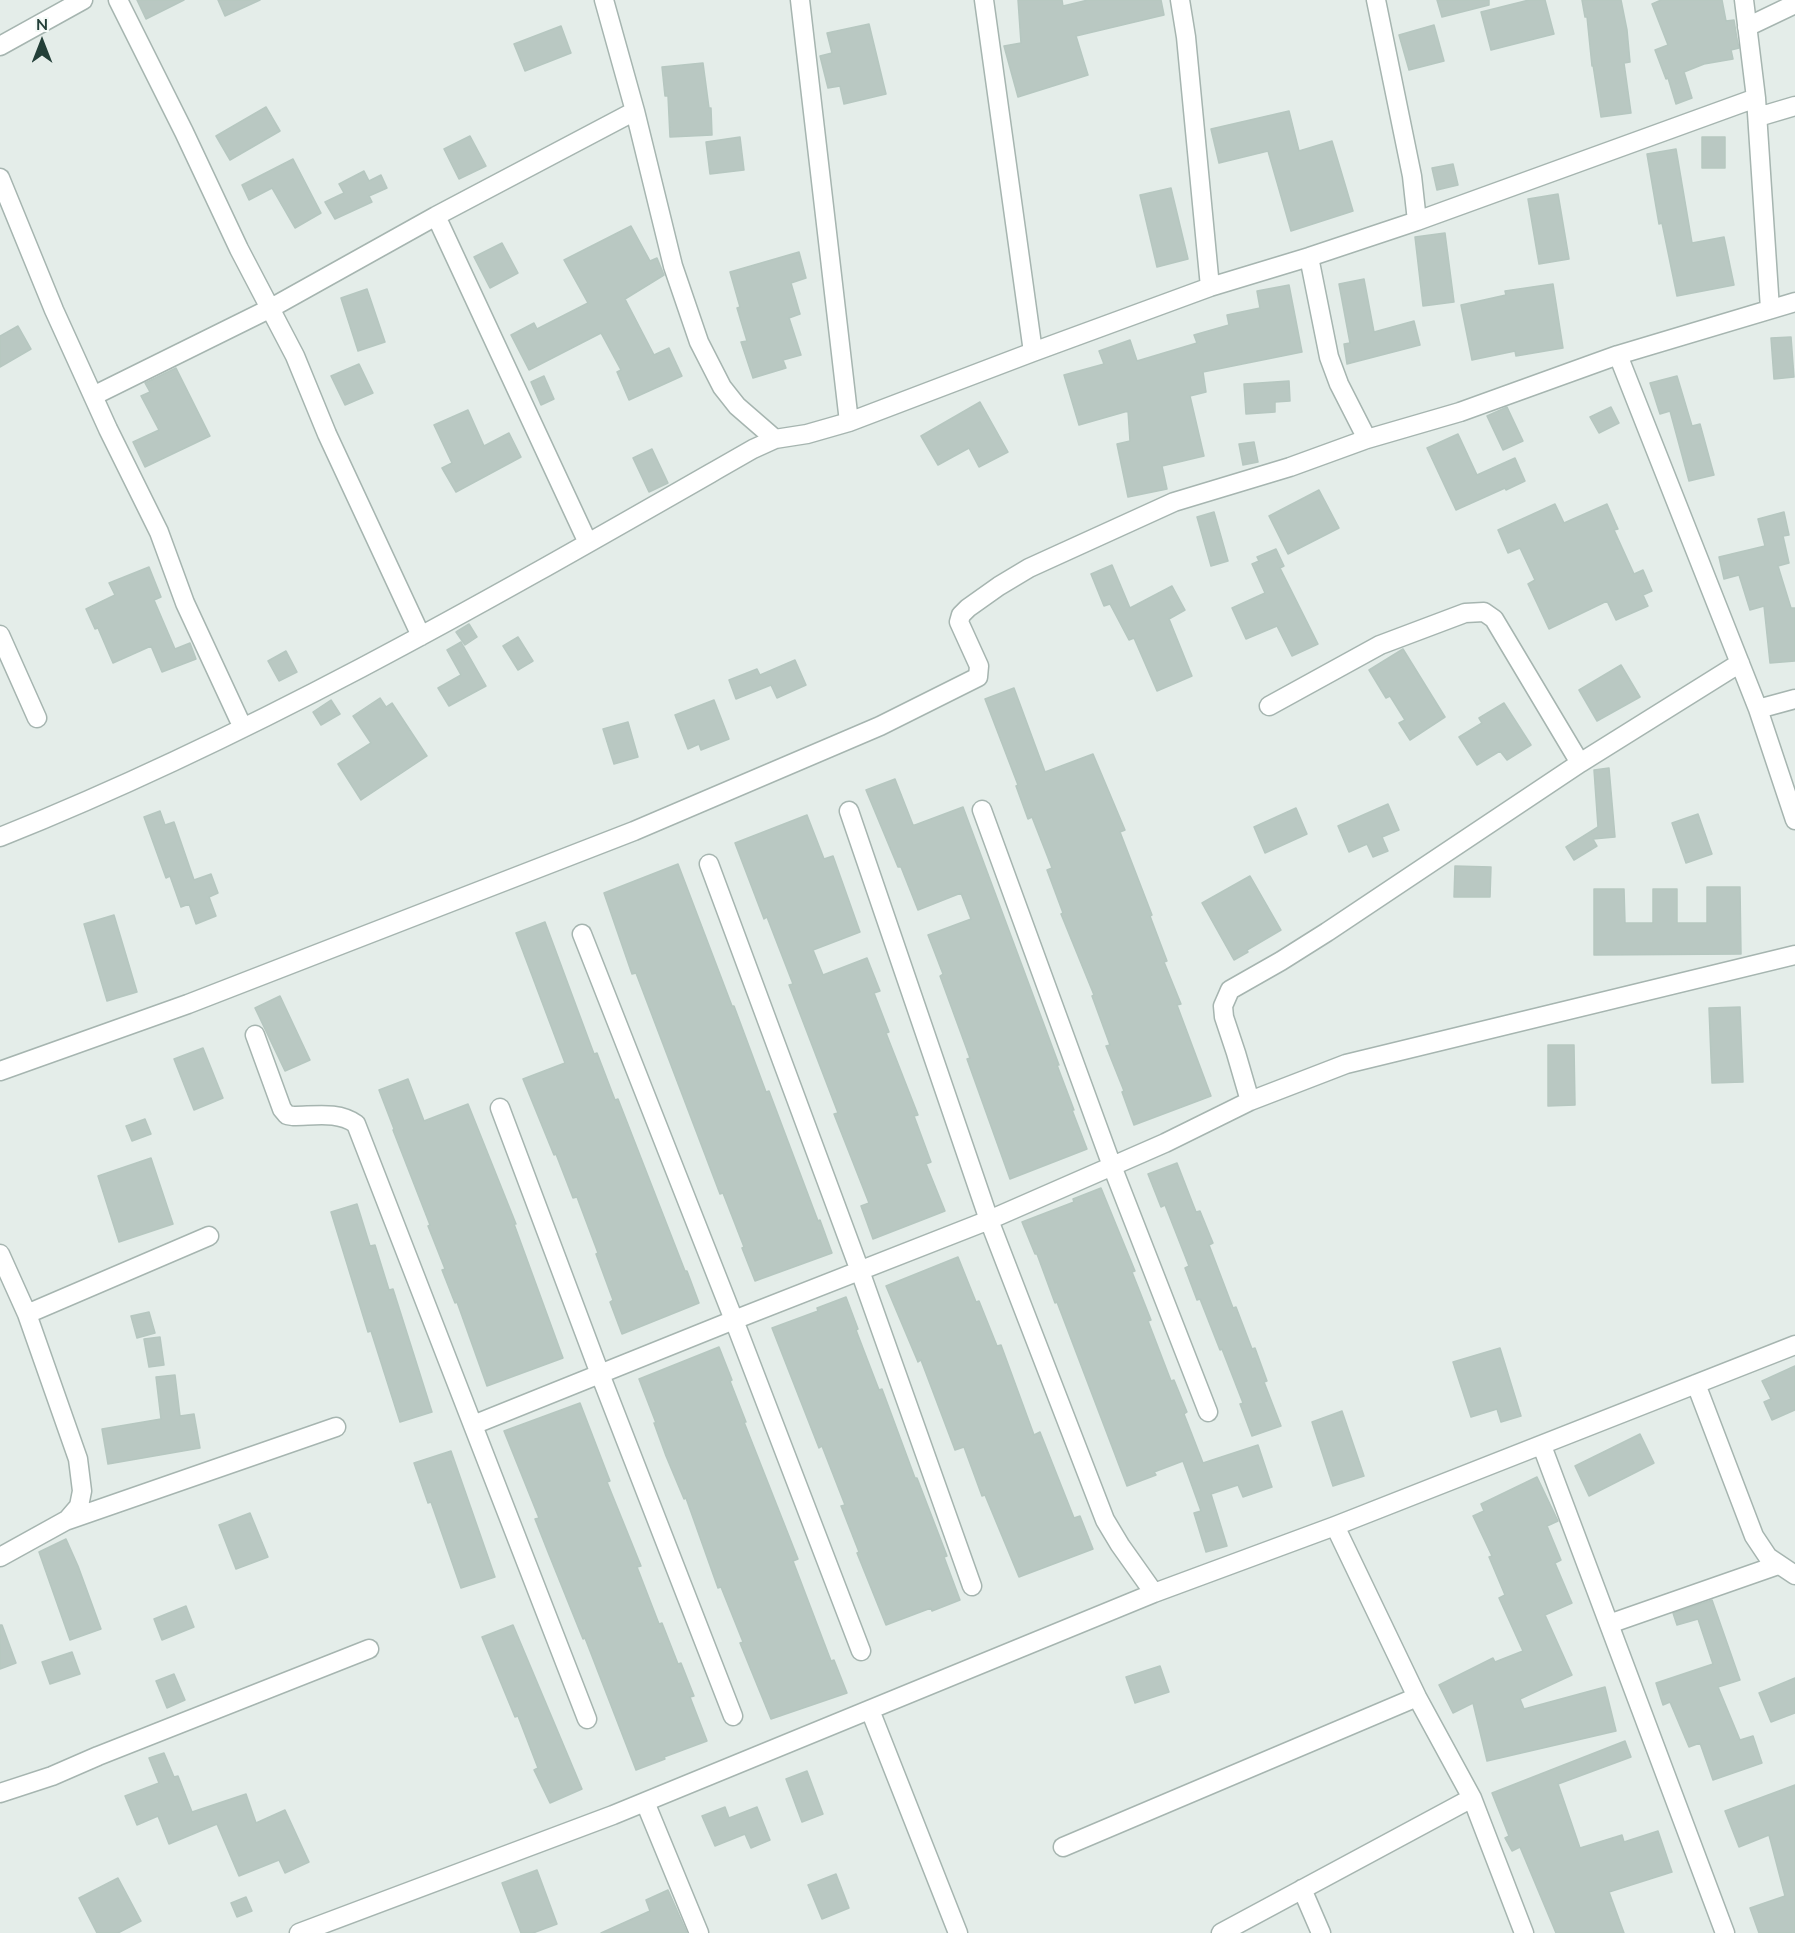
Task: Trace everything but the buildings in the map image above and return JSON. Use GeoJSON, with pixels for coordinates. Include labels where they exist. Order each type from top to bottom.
{"type":"FeatureCollection","features":[{"type":"Feature","properties":{"kind":"street"},"geometry":{"type":"LineString","coordinates":[[0,46],[83,0]]}},
{"type":"Feature","properties":{"kind":"street"},"geometry":{"type":"LineString","coordinates":[[118,0],[239,249],[295,356],[327,434],[421,636]]}},
{"type":"Feature","properties":{"kind":"street"},"geometry":{"type":"LineString","coordinates":[[604,0],[673,266],[699,342],[722,387],[737,406],[775,439]]}},
{"type":"Feature","properties":{"kind":"street"},"geometry":{"type":"LineString","coordinates":[[800,0],[849,422]]}},
{"type":"Feature","properties":{"kind":"street"},"geometry":{"type":"LineString","coordinates":[[984,0],[1033,351]]}},
{"type":"Feature","properties":{"kind":"street"},"geometry":{"type":"LineString","coordinates":[[1180,0],[1186,37],[1210,287]]}},
{"type":"Feature","properties":{"kind":"street"},"geometry":{"type":"LineString","coordinates":[[1377,0],[1412,176],[1417,221]]}},
{"type":"Feature","properties":{"kind":"street"},"geometry":{"type":"LineString","coordinates":[[1744,0],[1758,117],[1770,309]]}},
{"type":"Feature","properties":{"kind":"street"},"geometry":{"type":"LineString","coordinates":[[1748,27],[1795,4]]}},
{"type":"Feature","properties":{"kind":"street"},"geometry":{"type":"LineString","coordinates":[[0,837],[69,809],[243,728],[421,636],[753,448],[775,439],[807,434],[849,422],[1033,351],[1210,287],[1417,221],[1756,98]]}},
{"type":"Feature","properties":{"kind":"street"},"geometry":{"type":"LineString","coordinates":[[1758,117],[1795,106]]}},
{"type":"Feature","properties":{"kind":"street"},"geometry":{"type":"LineString","coordinates":[[93,396],[271,308],[436,216],[634,111]]}},
{"type":"Feature","properties":{"kind":"street"},"geometry":{"type":"LineString","coordinates":[[0,178],[54,310],[159,532],[185,603],[243,728]]}},
{"type":"Feature","properties":{"kind":"street"},"geometry":{"type":"LineString","coordinates":[[436,216],[588,543]]}},
{"type":"Feature","properties":{"kind":"street"},"geometry":{"type":"LineString","coordinates":[[1310,257],[1329,357],[1339,384],[1367,438]]}},
{"type":"Feature","properties":{"kind":"street"},"geometry":{"type":"LineString","coordinates":[[0,1071],[188,1004],[623,835],[880,726],[978,677],[979,666],[959,622],[961,615],[968,608],[1029,568],[1174,502],[1290,467],[1367,438],[1460,412],[1618,355],[1795,302]]}},
{"type":"Feature","properties":{"kind":"street"},"geometry":{"type":"LineString","coordinates":[[1618,355],[1758,709],[1795,820]]}},
{"type":"Feature","properties":{"kind":"street"},"geometry":{"type":"LineString","coordinates":[[1269,706],[1380,645],[1465,612],[1484,612],[1494,620],[1580,764]]}},
{"type":"Feature","properties":{"kind":"street"},"geometry":{"type":"LineString","coordinates":[[0,635],[37,718]]}},
{"type":"Feature","properties":{"kind":"street"},"geometry":{"type":"LineString","coordinates":[[1250,1101],[1224,1017],[1223,1006],[1230,990],[1318,938],[1580,764],[1740,663]]}},
{"type":"Feature","properties":{"kind":"street"},"geometry":{"type":"LineString","coordinates":[[1758,709],[1795,699]]}},
{"type":"Feature","properties":{"kind":"street"},"geometry":{"type":"LineString","coordinates":[[982,810],[1112,1166],[1208,1412]]}},
{"type":"Feature","properties":{"kind":"street"},"geometry":{"type":"LineString","coordinates":[[849,811],[989,1220],[1105,1520],[1154,1593]]}},
{"type":"Feature","properties":{"kind":"street"},"geometry":{"type":"LineString","coordinates":[[708,864],[861,1271],[972,1586]]}},
{"type":"Feature","properties":{"kind":"street"},"geometry":{"type":"LineString","coordinates":[[582,934],[861,1651]]}},
{"type":"Feature","properties":{"kind":"street"},"geometry":{"type":"LineString","coordinates":[[473,1425],[989,1220],[1112,1166],[1250,1101],[1346,1064],[1795,955]]}},
{"type":"Feature","properties":{"kind":"street"},"geometry":{"type":"LineString","coordinates":[[255,1035],[282,1109],[286,1114],[293,1116],[338,1115],[347,1117],[356,1124],[588,1719]]}},
{"type":"Feature","properties":{"kind":"street"},"geometry":{"type":"LineString","coordinates":[[500,1108],[600,1374],[733,1716]]}},
{"type":"Feature","properties":{"kind":"street"},"geometry":{"type":"LineString","coordinates":[[27,1314],[209,1236]]}},
{"type":"Feature","properties":{"kind":"street"},"geometry":{"type":"LineString","coordinates":[[0,1254],[27,1314],[78,1459],[82,1491],[79,1506],[67,1520]]}},
{"type":"Feature","properties":{"kind":"street"},"geometry":{"type":"LineString","coordinates":[[299,1933],[645,1802],[1154,1593],[1542,1446],[1795,1345]]}},
{"type":"Feature","properties":{"kind":"street"},"geometry":{"type":"LineString","coordinates":[[1696,1384],[1754,1536],[1768,1557],[1795,1575]]}},
{"type":"Feature","properties":{"kind":"street"},"geometry":{"type":"LineString","coordinates":[[0,1557],[67,1520],[336,1427]]}},
{"type":"Feature","properties":{"kind":"street"},"geometry":{"type":"LineString","coordinates":[[1542,1446],[1725,1933]]}},
{"type":"Feature","properties":{"kind":"street"},"geometry":{"type":"LineString","coordinates":[[1335,1526],[1417,1697],[1472,1798],[1524,1933]]}},
{"type":"Feature","properties":{"kind":"street"},"geometry":{"type":"LineString","coordinates":[[1609,1624],[1778,1565]]}},
{"type":"Feature","properties":{"kind":"street"},"geometry":{"type":"LineString","coordinates":[[0,1793],[52,1776],[369,1649]]}},
{"type":"Feature","properties":{"kind":"street"},"geometry":{"type":"LineString","coordinates":[[1064,1847],[1417,1697]]}},
{"type":"Feature","properties":{"kind":"street"},"geometry":{"type":"LineString","coordinates":[[870,1710],[958,1933]]}},
{"type":"Feature","properties":{"kind":"street"},"geometry":{"type":"LineString","coordinates":[[1221,1933],[1472,1798]]}},
{"type":"Feature","properties":{"kind":"street"},"geometry":{"type":"LineString","coordinates":[[645,1802],[699,1933]]}},
{"type":"Feature","properties":{"kind":"street"},"geometry":{"type":"LineString","coordinates":[[1302,1889],[1321,1933]]}}]}
